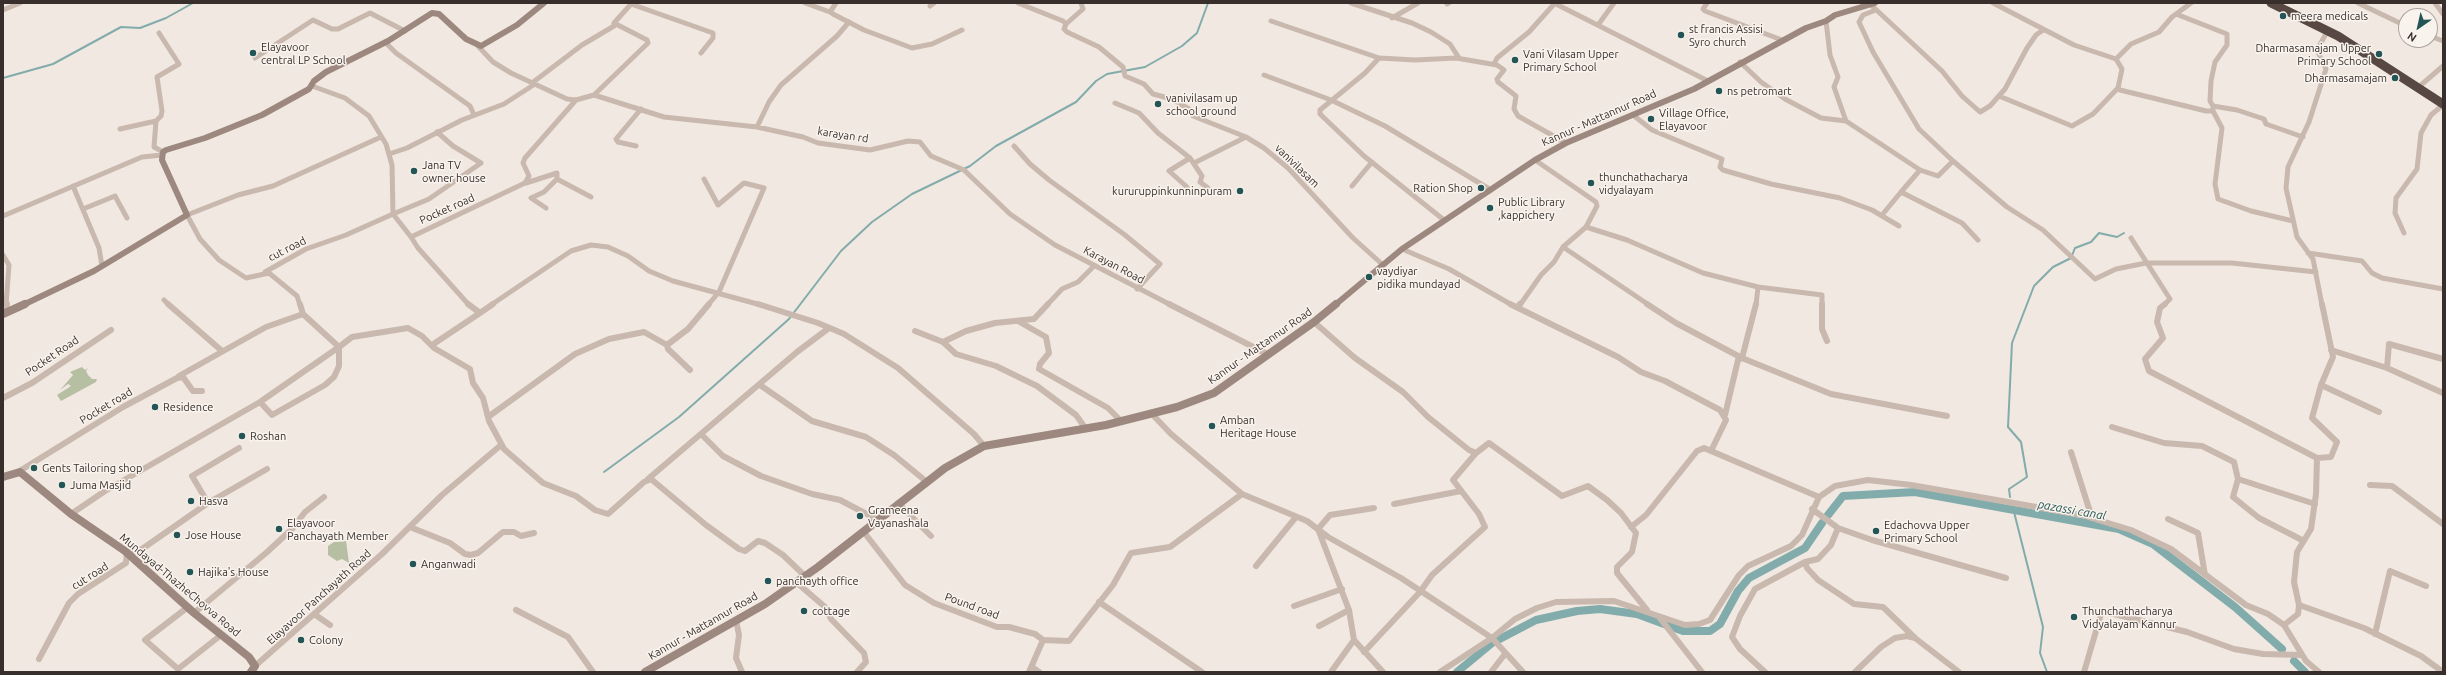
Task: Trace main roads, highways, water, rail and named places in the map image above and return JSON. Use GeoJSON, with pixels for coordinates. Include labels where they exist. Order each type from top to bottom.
{"type":"FeatureCollection","features":[{"type":"Feature","properties":{"kind":"highway"},"geometry":{"type":"LineString","coordinates":[[2271,3],[2328,30],[2419,86],[2443,99]]}},
{"type":"Feature","properties":{"kind":"highway"},"geometry":{"type":"LineString","coordinates":[[2277,3],[2343,35],[2443,104]]}},
{"type":"Feature","properties":{"kind":"main road"},"geometry":{"type":"LineString","coordinates":[[4,313],[102,266],[187,215],[186,209],[166,168],[162,154],[262,115],[312,86],[314,81],[326,72],[405,31],[427,16],[436,13],[451,23],[466,39],[478,46],[492,42],[529,17],[544,3]]}},
{"type":"Feature","properties":{"kind":"main road","name":"Kannur - Mattannur Road"},"geometry":{"type":"LineString","coordinates":[[645,672],[765,604],[805,576],[945,468],[984,446],[1086,429],[1121,421],[1214,393],[1269,356],[1314,322],[1402,249],[1535,160],[1566,143],[1633,116],[1708,81],[1782,40],[1826,21],[1835,15],[1873,4]]}},
{"type":"Feature","properties":{"kind":"main road","name":"Mundayad-ThazheChovva Road"},"geometry":{"type":"LineString","coordinates":[[3,477],[18,472],[71,514],[127,552],[191,610],[249,657],[253,669]]}},
{"type":"Feature","properties":{"kind":"waterway"},"geometry":{"type":"LineString","coordinates":[[3,78],[53,64],[121,27],[140,28],[166,18],[193,3]]}},
{"type":"Feature","properties":{"kind":"waterway"},"geometry":{"type":"LineString","coordinates":[[604,472],[679,417],[789,319],[841,251],[872,222],[912,194],[970,166],[996,146],[1076,102],[1096,81],[1107,74],[1145,67],[1182,46],[1197,33],[1208,3]]}},
{"type":"Feature","properties":{"kind":"waterway"},"geometry":{"type":"LineString","coordinates":[[2010,497],[2009,489],[2027,477],[2021,442],[2008,427],[2012,343],[2034,286],[2053,267],[2071,258],[2075,248],[2091,242],[2099,233],[2117,237],[2124,233]]}},
{"type":"Feature","properties":{"kind":"waterway","name":"pazassi canal"},"geometry":{"type":"LineString","coordinates":[[1828,515],[1843,496],[1915,492],[2119,529],[2153,544],[2235,607],[2282,649]]}},
{"type":"Feature","properties":{"kind":"waterway"},"geometry":{"type":"LineString","coordinates":[[2014,512],[2043,627],[2040,653],[2047,672]]}},
{"type":"Feature","properties":{"kind":"waterway","name":"pazassi canal"},"geometry":{"type":"LineString","coordinates":[[1457,672],[1492,643],[1536,620],[1577,611],[1600,609],[1637,614],[1683,631],[1710,631],[1720,624],[1738,591],[1749,578],[1805,548],[1822,523]]}},
{"type":"Feature","properties":{"kind":"waterway","name":"pazassi canal"},"geometry":{"type":"LineString","coordinates":[[2294,661],[2305,672]]}},
{"type":"Feature","properties":{"kind":"place","name":"meera medicals"},"geometry":{"type":"Point","coordinates":[2283,16]}},
{"type":"Feature","properties":{"kind":"place","name":"st francis Assisi Syro church"},"geometry":{"type":"Point","coordinates":[1681,35]}},
{"type":"Feature","properties":{"kind":"place","name":"Elayavoor central LP School"},"geometry":{"type":"Point","coordinates":[253,53]}},
{"type":"Feature","properties":{"kind":"place","name":"Dharmasamajam Upper Primary School"},"geometry":{"type":"Point","coordinates":[2379,54]}},
{"type":"Feature","properties":{"kind":"place","name":"Vani Vilasam Upper Primary School"},"geometry":{"type":"Point","coordinates":[1515,60]}},
{"type":"Feature","properties":{"kind":"place","name":"Dharmasamajam"},"geometry":{"type":"Point","coordinates":[2395,78]}},
{"type":"Feature","properties":{"kind":"place","name":"ns petromart"},"geometry":{"type":"Point","coordinates":[1719,91]}},
{"type":"Feature","properties":{"kind":"place","name":"vanivilasam up school ground"},"geometry":{"type":"Point","coordinates":[1158,104]}},
{"type":"Feature","properties":{"kind":"place","name":"Village Office, Elayavoor"},"geometry":{"type":"Point","coordinates":[1651,119]}},
{"type":"Feature","properties":{"kind":"place","name":"Jana TV owner house"},"geometry":{"type":"Point","coordinates":[414,171]}},
{"type":"Feature","properties":{"kind":"place","name":"thunchathacharya vidyalayam"},"geometry":{"type":"Point","coordinates":[1591,183]}},
{"type":"Feature","properties":{"kind":"place","name":"Ration Shop"},"geometry":{"type":"Point","coordinates":[1481,188]}},
{"type":"Feature","properties":{"kind":"place","name":"kururuppinkunninpuram"},"geometry":{"type":"Point","coordinates":[1240,191]}},
{"type":"Feature","properties":{"kind":"place","name":"Public Library ,kappichery"},"geometry":{"type":"Point","coordinates":[1490,208]}},
{"type":"Feature","properties":{"kind":"place","name":"vaydiyar pidika mundayad"},"geometry":{"type":"Point","coordinates":[1369,277]}},
{"type":"Feature","properties":{"kind":"place","name":"Residence"},"geometry":{"type":"Point","coordinates":[155,407]}},
{"type":"Feature","properties":{"kind":"place","name":"Amban Heritage House"},"geometry":{"type":"Point","coordinates":[1212,426]}},
{"type":"Feature","properties":{"kind":"place","name":"Roshan"},"geometry":{"type":"Point","coordinates":[242,436]}},
{"type":"Feature","properties":{"kind":"place","name":"Gents Tailoring shop"},"geometry":{"type":"Point","coordinates":[34,468]}},
{"type":"Feature","properties":{"kind":"place","name":"Juma Masjid"},"geometry":{"type":"Point","coordinates":[62,485]}},
{"type":"Feature","properties":{"kind":"place","name":"Hasva"},"geometry":{"type":"Point","coordinates":[191,501]}},
{"type":"Feature","properties":{"kind":"place","name":"Grameena Vayanashala"},"geometry":{"type":"Point","coordinates":[860,516]}},
{"type":"Feature","properties":{"kind":"place","name":"Elayavoor Panchayath Member"},"geometry":{"type":"Point","coordinates":[279,529]}},
{"type":"Feature","properties":{"kind":"place","name":"Edachovva Upper Primary School"},"geometry":{"type":"Point","coordinates":[1876,531]}},
{"type":"Feature","properties":{"kind":"place","name":"Jose House"},"geometry":{"type":"Point","coordinates":[177,535]}},
{"type":"Feature","properties":{"kind":"place","name":"Anganwadi"},"geometry":{"type":"Point","coordinates":[413,564]}},
{"type":"Feature","properties":{"kind":"place","name":"Hajika's House"},"geometry":{"type":"Point","coordinates":[190,572]}},
{"type":"Feature","properties":{"kind":"place","name":"panchayth office"},"geometry":{"type":"Point","coordinates":[768,581]}},
{"type":"Feature","properties":{"kind":"place","name":"cottage"},"geometry":{"type":"Point","coordinates":[804,611]}},
{"type":"Feature","properties":{"kind":"place","name":"Thunchathacharya Vidyalayam Kannur"},"geometry":{"type":"Point","coordinates":[2074,617]}},
{"type":"Feature","properties":{"kind":"place","name":"Colony"},"geometry":{"type":"Point","coordinates":[301,640]}}]}
